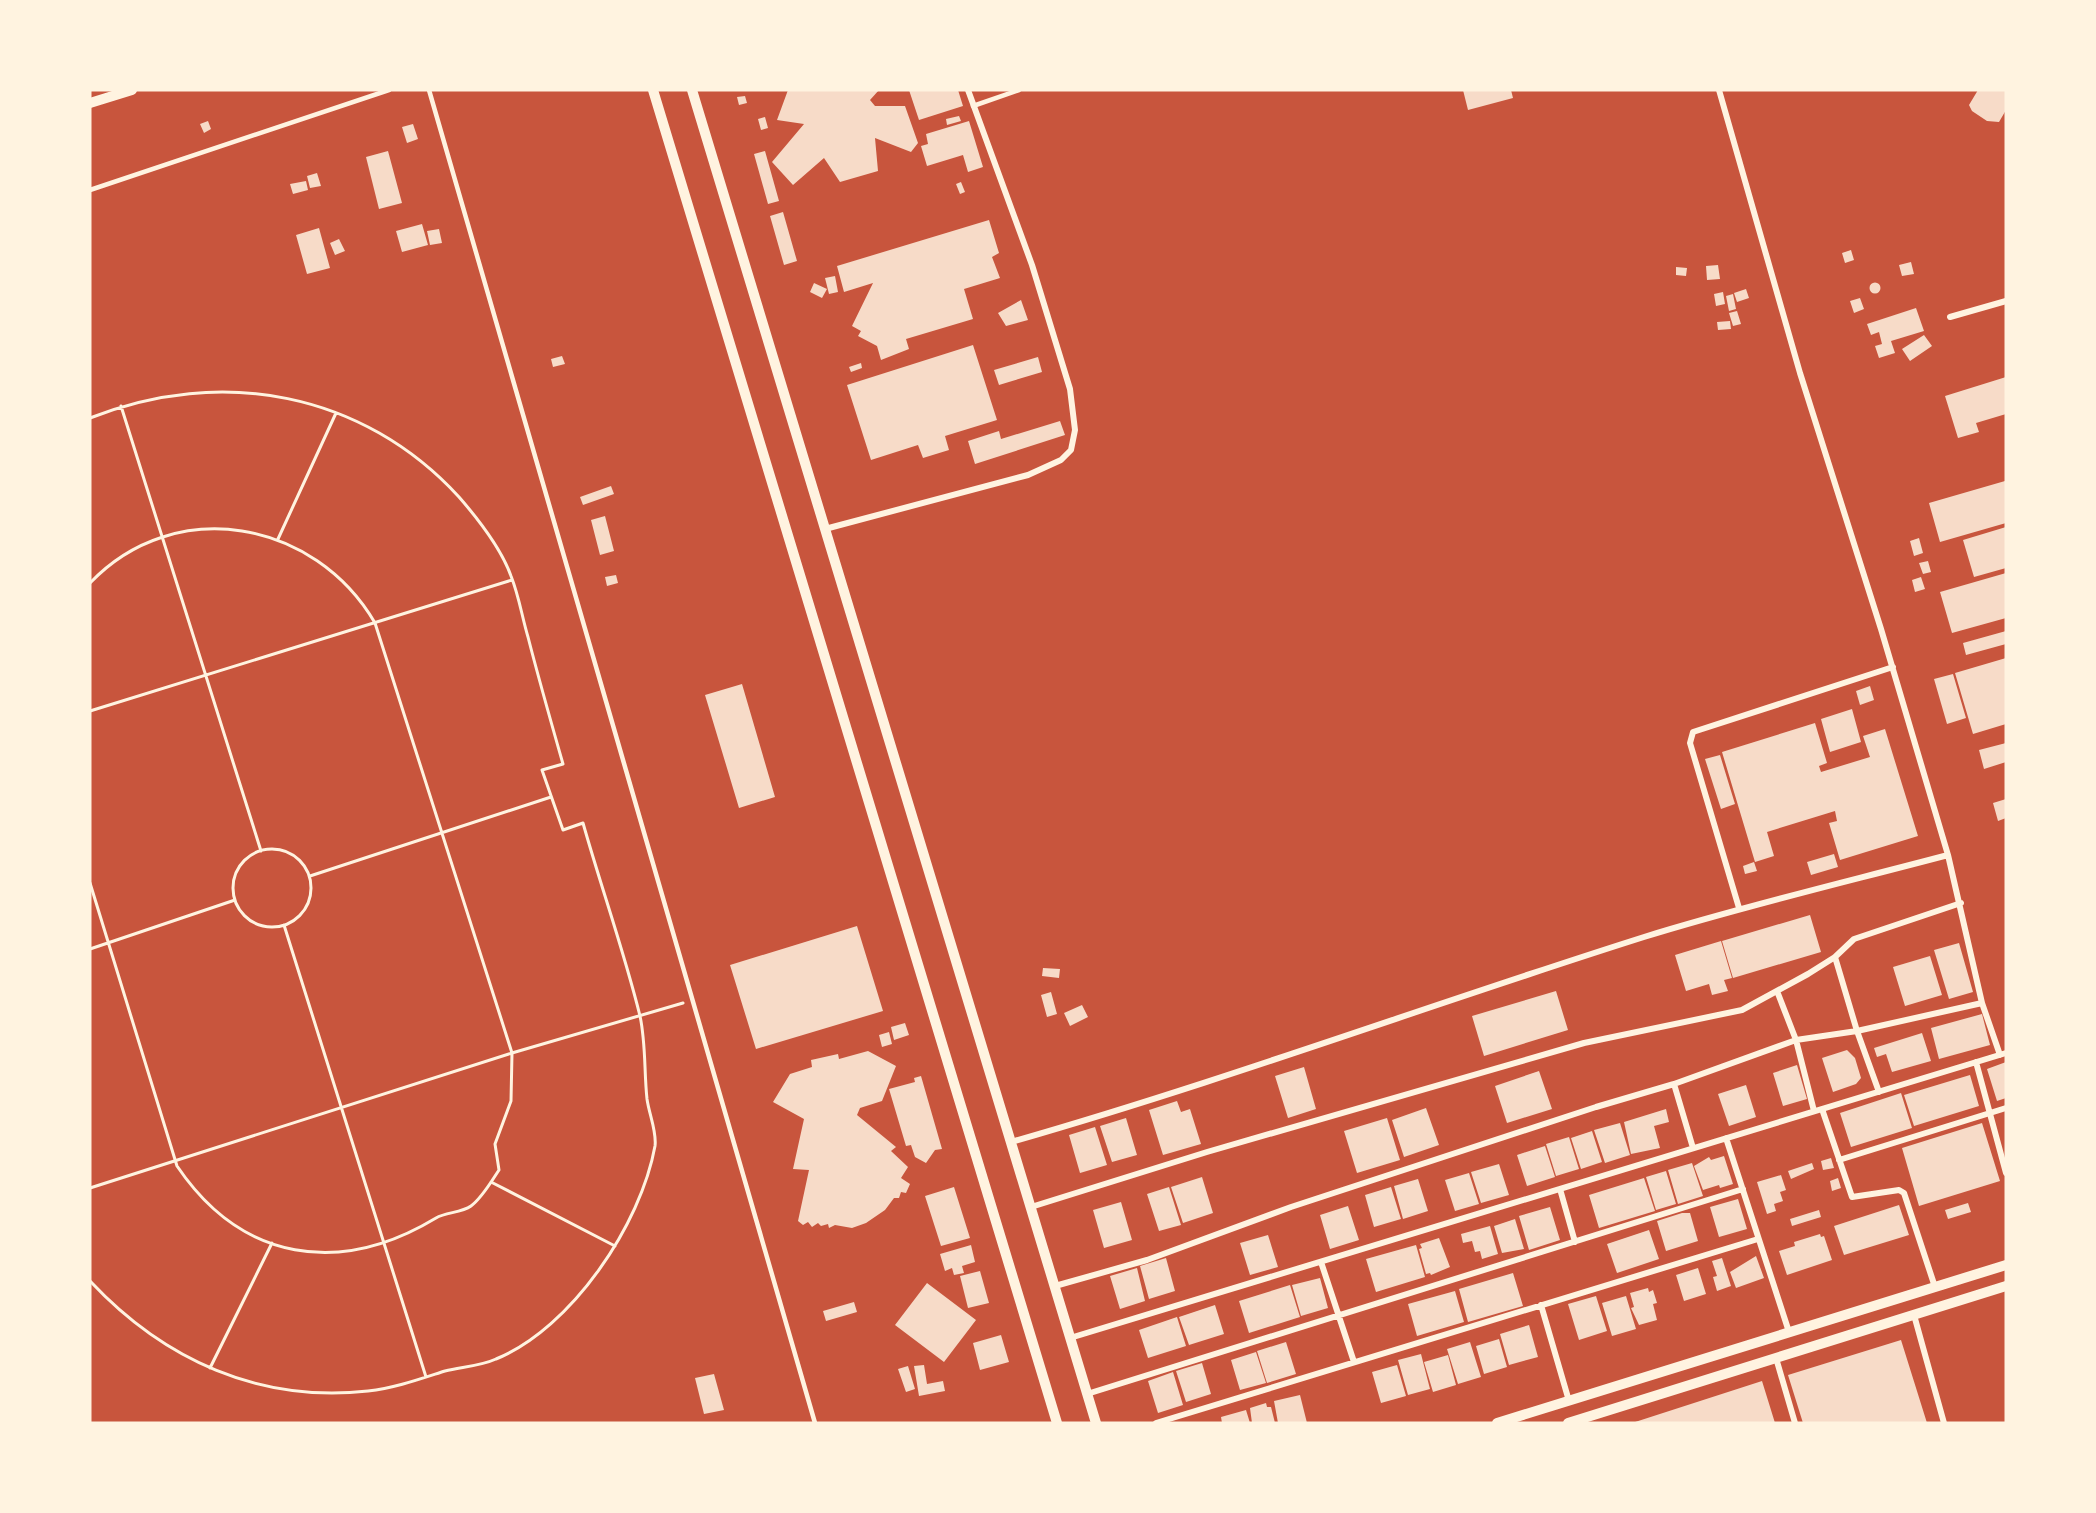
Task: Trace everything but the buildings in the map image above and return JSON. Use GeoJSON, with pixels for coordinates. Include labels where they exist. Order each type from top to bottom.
{"type":"FeatureCollection","features":[{"type":"Feature","properties":{"kind":"street"},"geometry":{"type":"LineString","coordinates":[[90,103],[132,90]]}},
{"type":"Feature","properties":{"kind":"street"},"geometry":{"type":"LineString","coordinates":[[653,90],[1057,1423]]}},
{"type":"Feature","properties":{"kind":"street"},"geometry":{"type":"LineString","coordinates":[[692,90],[1096,1423]]}},
{"type":"Feature","properties":{"kind":"street"},"geometry":{"type":"LineString","coordinates":[[825,529],[1028,475],[1061,460],[1071,450],[1075,430],[1070,389],[1032,264],[969,90]]}},
{"type":"Feature","properties":{"kind":"street"},"geometry":{"type":"LineString","coordinates":[[1070,1338],[2003,1054],[1982,1003],[1961,903],[1948,855],[1893,667],[1800,373],[1719,90]]}},
{"type":"Feature","properties":{"kind":"street"},"geometry":{"type":"LineString","coordinates":[[1950,317],[2006,301]]}},
{"type":"Feature","properties":{"kind":"street"},"geometry":{"type":"LineString","coordinates":[[1739,908],[1690,743],[1694,732],[1893,667]]}},
{"type":"Feature","properties":{"kind":"street"},"geometry":{"type":"LineString","coordinates":[[1011,1142],[1142,1104],[1424,1008],[1739,908],[1948,855]]}},
{"type":"Feature","properties":{"kind":"street"},"geometry":{"type":"LineString","coordinates":[[1030,1207],[1207,1152],[1584,1043],[1742,1010],[1835,957],[1854,939],[1961,903]]}},
{"type":"Feature","properties":{"kind":"street"},"geometry":{"type":"LineString","coordinates":[[1835,957],[1857,1031],[1879,1092]]}},
{"type":"Feature","properties":{"kind":"street"},"geometry":{"type":"LineString","coordinates":[[1777,991],[1796,1041],[1814,1111]]}},
{"type":"Feature","properties":{"kind":"street"},"geometry":{"type":"LineString","coordinates":[[1054,1286],[1147,1260],[1291,1207],[1596,1107],[1674,1084],[1796,1041],[1857,1031],[1982,1003]]}},
{"type":"Feature","properties":{"kind":"street"},"geometry":{"type":"LineString","coordinates":[[1976,1062],[2005,1168]]}},
{"type":"Feature","properties":{"kind":"street"},"geometry":{"type":"LineString","coordinates":[[1674,1084],[1693,1148]]}},
{"type":"Feature","properties":{"kind":"street"},"geometry":{"type":"LineString","coordinates":[[1839,1160],[2006,1108]]}},
{"type":"Feature","properties":{"kind":"street"},"geometry":{"type":"LineString","coordinates":[[1822,1109],[1852,1197],[1899,1190],[1905,1193],[1935,1287]]}},
{"type":"Feature","properties":{"kind":"street"},"geometry":{"type":"LineString","coordinates":[[1726,1138],[1789,1332]]}},
{"type":"Feature","properties":{"kind":"street"},"geometry":{"type":"LineString","coordinates":[[1560,1189],[1575,1242]]}},
{"type":"Feature","properties":{"kind":"street"},"geometry":{"type":"LineString","coordinates":[[1087,1394],[1743,1189]]}},
{"type":"Feature","properties":{"kind":"street"},"geometry":{"type":"LineString","coordinates":[[1156,1423],[1758,1239]]}},
{"type":"Feature","properties":{"kind":"street"},"geometry":{"type":"LineString","coordinates":[[1321,1262],[1354,1362]]}},
{"type":"Feature","properties":{"kind":"street"},"geometry":{"type":"LineString","coordinates":[[1497,1423],[2006,1265]]}},
{"type":"Feature","properties":{"kind":"street"},"geometry":{"type":"LineString","coordinates":[[1568,1423],[2006,1286]]}},
{"type":"Feature","properties":{"kind":"street"},"geometry":{"type":"LineString","coordinates":[[1540,1305],[1569,1401]]}},
{"type":"Feature","properties":{"kind":"street"},"geometry":{"type":"LineString","coordinates":[[1914,1315],[1944,1423]]}},
{"type":"Feature","properties":{"kind":"street"},"geometry":{"type":"LineString","coordinates":[[1776,1358],[1795,1423]]}},
{"type":"Feature","properties":{"kind":"lane"},"geometry":{"type":"LineString","coordinates":[[90,190],[389,90]]}},
{"type":"Feature","properties":{"kind":"lane"},"geometry":{"type":"LineString","coordinates":[[429,90],[815,1423]]}},
{"type":"Feature","properties":{"kind":"lane"},"geometry":{"type":"LineString","coordinates":[[973,106],[1019,90]]}},
{"type":"Feature","properties":{"kind":"path"},"geometry":{"type":"LineString","coordinates":[[90,418],[120,406],[158,396],[196,391],[235,391],[274,395],[336,413],[382,435],[415,456],[470,510],[493,542],[512,580],[562,764],[542,770],[563,830],[583,823],[640,1016],[647,1058],[647,1098],[656,1143],[646,1181],[631,1218],[615,1246],[588,1284],[561,1313],[530,1338],[496,1360],[369,1390],[329,1393],[289,1390],[250,1382],[209,1368],[177,1353],[143,1331],[113,1306],[90,1281]]}},
{"type":"Feature","properties":{"kind":"path"},"geometry":{"type":"LineString","coordinates":[[120,406],[261,851]]}},
{"type":"Feature","properties":{"kind":"path"},"geometry":{"type":"LineString","coordinates":[[278,540],[336,413]]}},
{"type":"Feature","properties":{"kind":"path"},"geometry":{"type":"LineString","coordinates":[[90,584],[121,558],[162,538],[219,529],[253,532],[301,550],[330,568],[354,592],[375,623],[512,1053],[510,1101],[495,1144],[499,1170],[491,1182],[470,1207],[439,1216],[420,1229],[385,1244],[354,1252],[308,1252],[272,1243],[242,1230],[223,1218],[190,1185],[175,1160],[90,883]]}},
{"type":"Feature","properties":{"kind":"path"},"geometry":{"type":"LineString","coordinates":[[90,711],[512,580]]}},
{"type":"Feature","properties":{"kind":"path"},"geometry":{"type":"LineString","coordinates":[[310,876],[552,797]]}},
{"type":"Feature","properties":{"kind":"path"},"geometry":{"type":"LineString","coordinates":[[273,849],[290,854],[304,866],[310,876],[309,901],[304,912],[284,926],[272,927],[254,922],[241,911],[235,900],[234,882],[241,865],[261,851],[273,849]]}},
{"type":"Feature","properties":{"kind":"path"},"geometry":{"type":"LineString","coordinates":[[90,949],[235,900]]}},
{"type":"Feature","properties":{"kind":"path"},"geometry":{"type":"LineString","coordinates":[[284,926],[426,1377]]}},
{"type":"Feature","properties":{"kind":"path"},"geometry":{"type":"LineString","coordinates":[[90,1188],[512,1053],[693,1000]]}},
{"type":"Feature","properties":{"kind":"path"},"geometry":{"type":"LineString","coordinates":[[491,1182],[615,1246]]}},
{"type":"Feature","properties":{"kind":"path"},"geometry":{"type":"LineString","coordinates":[[209,1368],[272,1243]]}}]}
